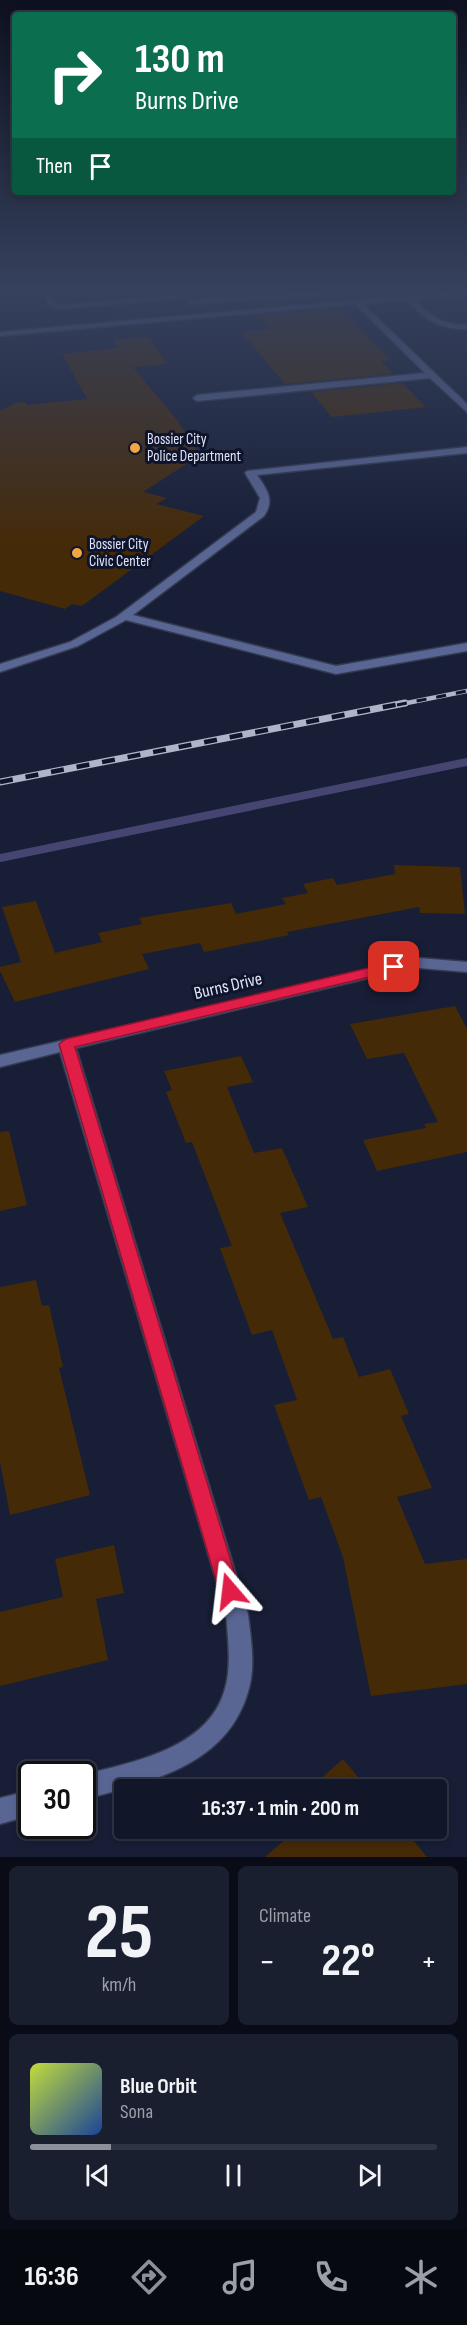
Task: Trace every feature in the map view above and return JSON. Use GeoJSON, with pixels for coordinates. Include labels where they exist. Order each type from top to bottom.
{"type":"FeatureCollection","features":[{"type":"Feature","properties":{"kind":"street"},"geometry":{"type":"LineString","coordinates":[[197,398],[432,375],[467,408]]}},
{"type":"Feature","properties":{"kind":"street"},"geometry":{"type":"LineString","coordinates":[[0,668],[74,644],[123,616],[264,510],[265,496],[250,473],[467,450]]}},
{"type":"Feature","properties":{"kind":"street"},"geometry":{"type":"LineString","coordinates":[[123,616],[336,670],[467,647]]}},
{"type":"Feature","properties":{"kind":"street","name":"Burns Drive"},"geometry":{"type":"LineString","coordinates":[[0,1060],[394,967],[419,963],[467,967]]}},
{"type":"Feature","properties":{"kind":"street"},"geometry":{"type":"LineString","coordinates":[[66,1044],[237,1614],[243,1663],[239,1687],[230,1709],[214,1732],[191,1752],[155,1769],[96,1784]]}},
{"type":"Feature","properties":{"kind":"street"},"geometry":{"type":"LineString","coordinates":[[0,1811],[18,1806]]}},
{"type":"Feature","properties":{"kind":"building"},"geometry":{"type":"Polygon","coordinates":[[[73,375],[139,375],[177,420],[200,455],[143,492],[167,498],[156,504],[204,516],[82,606],[72,604],[65,609],[0,591],[0,411],[15,403],[25,402],[27,405],[87,399],[73,375]]]}},
{"type":"Feature","properties":{"kind":"building"},"geometry":{"type":"Polygon","coordinates":[[[277,375],[386,375],[285,384],[277,375]]]}},
{"type":"Feature","properties":{"kind":"building"},"geometry":{"type":"Polygon","coordinates":[[[402,383],[426,407],[332,417],[311,392],[402,383]]]}},
{"type":"Feature","properties":{"kind":"building"},"geometry":{"type":"Polygon","coordinates":[[[394,865],[460,867],[465,914],[420,913],[419,907],[287,932],[289,935],[204,952],[200,943],[142,954],[149,969],[15,1002],[0,971],[0,967],[21,962],[2,907],[36,901],[55,953],[102,942],[98,933],[142,924],[139,918],[231,903],[236,914],[286,904],[282,898],[308,893],[303,884],[333,878],[337,885],[395,874],[394,865]]]}},
{"type":"Feature","properties":{"kind":"building"},"geometry":{"type":"Polygon","coordinates":[[[455,1006],[467,1029],[467,1152],[377,1171],[363,1140],[426,1128],[424,1124],[438,1122],[404,1053],[367,1059],[350,1024],[455,1006]]]}},
{"type":"Feature","properties":{"kind":"building"},"geometry":{"type":"Polygon","coordinates":[[[241,1056],[253,1082],[227,1087],[254,1153],[282,1148],[308,1207],[280,1213],[333,1339],[343,1337],[359,1377],[390,1369],[409,1414],[401,1416],[432,1488],[397,1497],[425,1564],[467,1559],[467,1684],[371,1696],[343,1557],[321,1497],[309,1500],[274,1405],[297,1400],[272,1330],[252,1335],[220,1248],[232,1246],[192,1142],[186,1143],[166,1092],[172,1090],[164,1071],[241,1056]]]}},
{"type":"Feature","properties":{"kind":"building"},"geometry":{"type":"Polygon","coordinates":[[[9,1131],[27,1205],[0,1211],[0,1132],[9,1131]]]}},
{"type":"Feature","properties":{"kind":"building"},"geometry":{"type":"Polygon","coordinates":[[[36,1280],[42,1306],[49,1305],[63,1367],[59,1368],[90,1495],[10,1515],[0,1462],[0,1287],[36,1280]]]}},
{"type":"Feature","properties":{"kind":"building"},"geometry":{"type":"Polygon","coordinates":[[[114,1545],[124,1593],[96,1599],[108,1660],[0,1686],[0,1612],[63,1597],[55,1559],[114,1545]]]}},
{"type":"Feature","properties":{"kind":"building"},"geometry":{"type":"Polygon","coordinates":[[[343,1759],[360,1779],[320,1779],[343,1759]]]}},
{"type":"Feature","properties":{"kind":"building"},"geometry":{"type":"Polygon","coordinates":[[[285,1839],[412,1839],[427,1857],[265,1857],[285,1839]]]}},
{"type":"Feature","properties":{"kind":"waterway"},"geometry":{"type":"LineString","coordinates":[[0,858],[467,762]]}},
{"type":"Feature","properties":{"kind":"railway"},"geometry":{"type":"LineString","coordinates":[[397,705],[467,691]]}},
{"type":"Feature","properties":{"kind":"railway"},"geometry":{"type":"LineString","coordinates":[[0,782],[405,703]]}},
{"type":"Feature","properties":{"kind":"place","name":"Bossier City Police Department"},"geometry":{"type":"Point","coordinates":[135,448]}},
{"type":"Feature","properties":{"kind":"place","name":"Bossier City Civic Center"},"geometry":{"type":"Point","coordinates":[77,553]}},
{"type":"Feature","properties":{"kind":"route"},"geometry":{"type":"LineString","coordinates":[[230,1591],[66,1044],[394,967]]}}]}
